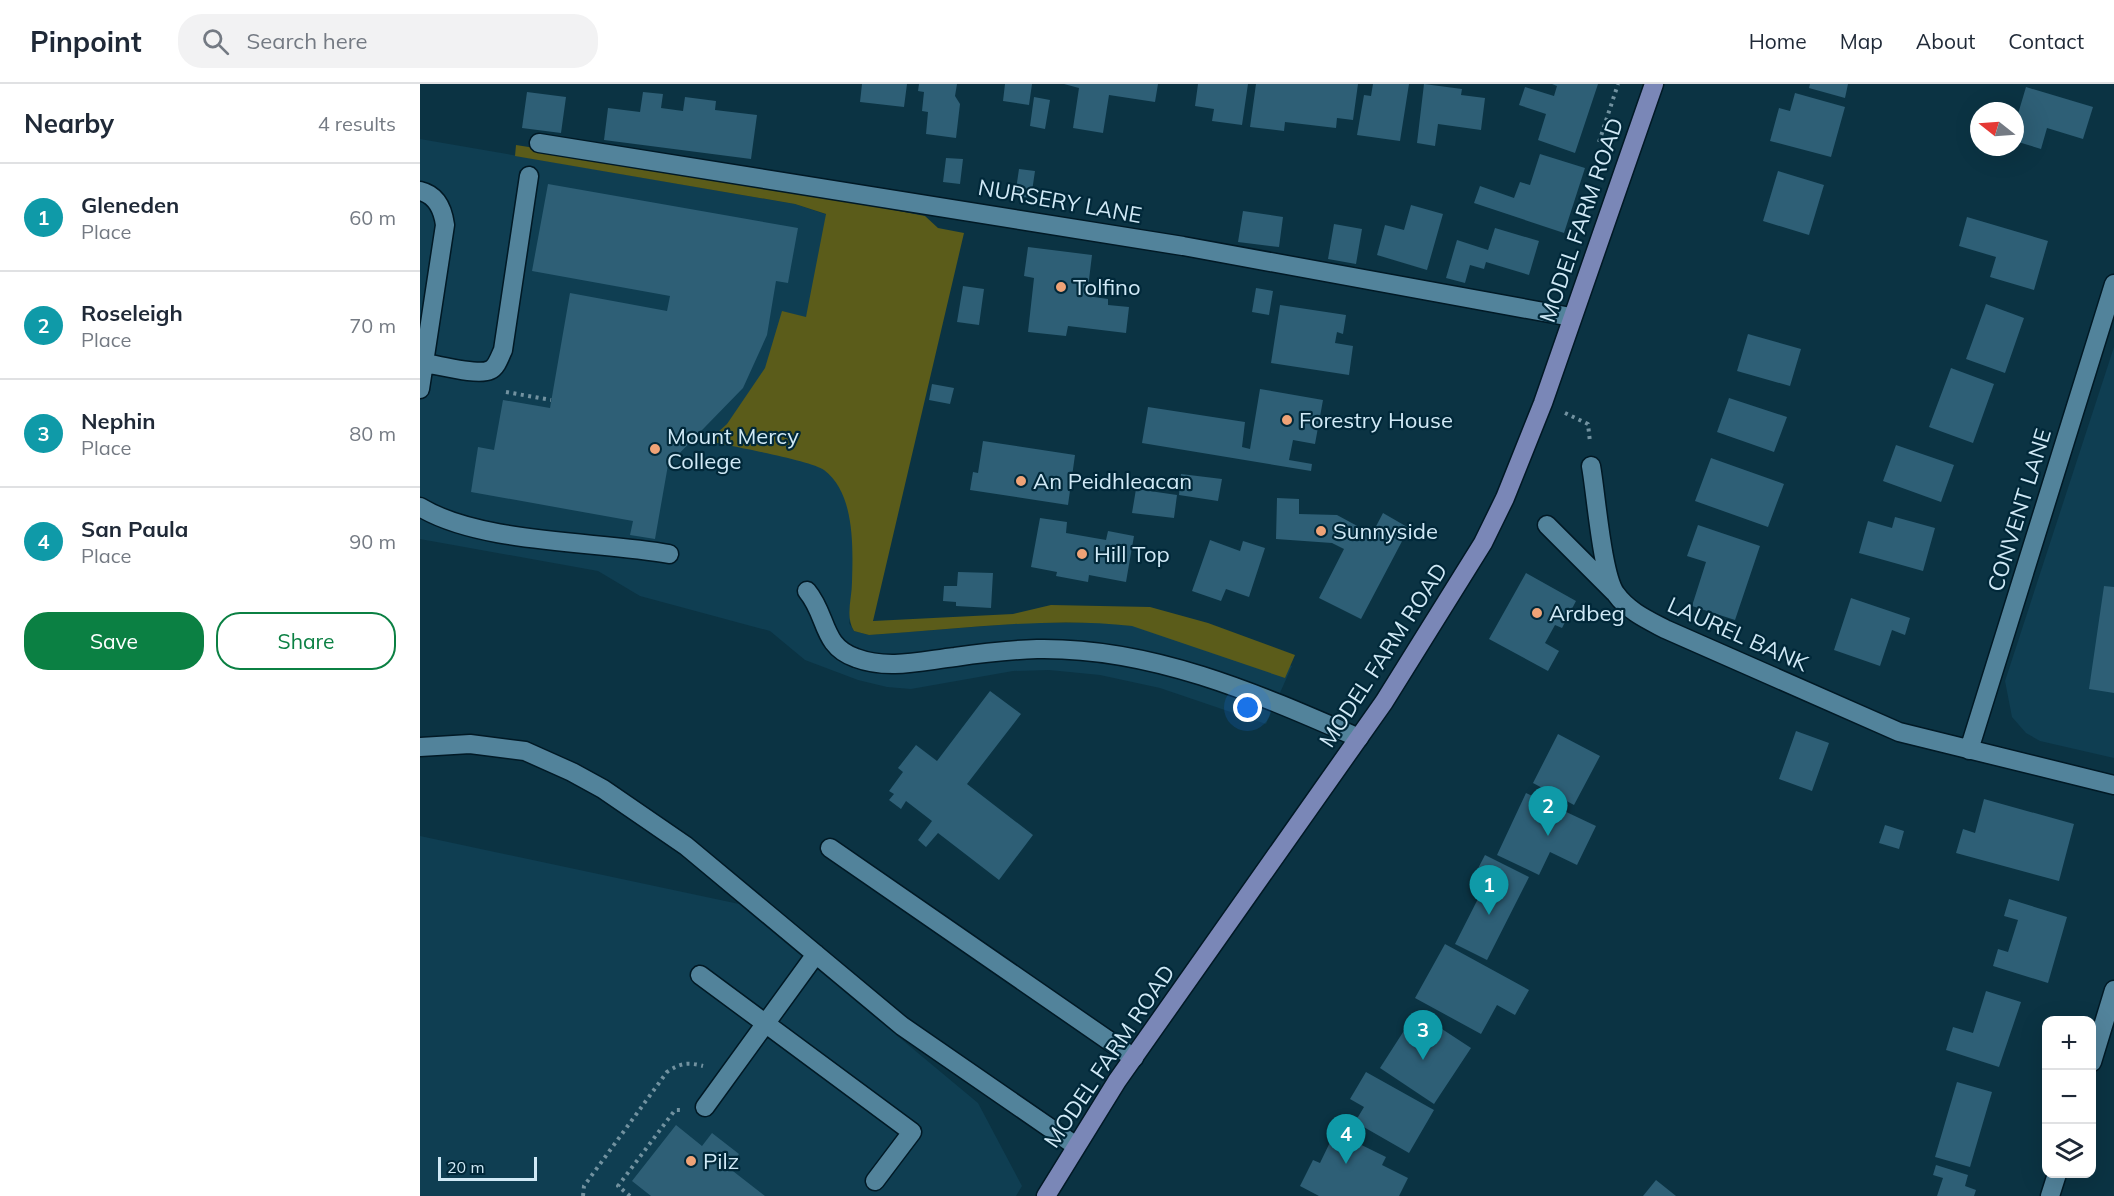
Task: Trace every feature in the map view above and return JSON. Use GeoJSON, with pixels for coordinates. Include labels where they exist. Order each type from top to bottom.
{"type":"FeatureCollection","features":[{"type":"Feature","properties":{"kind":"main road","name":"MODEL FARM ROAD"},"geometry":{"type":"LineString","coordinates":[[1046,1196],[1134,1058],[1359,738],[1483,543],[1505,498],[1543,403],[1571,317],[1654,84]]}},
{"type":"Feature","properties":{"kind":"street","name":"NURSERY LANE"},"geometry":{"type":"LineString","coordinates":[[539,143],[1125,236],[1571,317]]}},
{"type":"Feature","properties":{"kind":"street"},"geometry":{"type":"LineString","coordinates":[[424,363],[482,372],[492,369],[496,364],[503,350],[529,176]]}},
{"type":"Feature","properties":{"kind":"street"},"geometry":{"type":"LineString","coordinates":[[420,190],[436,200],[443,210],[445,225],[420,389]]}},
{"type":"Feature","properties":{"kind":"street","name":"CONVENT LANE"},"geometry":{"type":"LineString","coordinates":[[1969,750],[2114,284]]}},
{"type":"Feature","properties":{"kind":"street"},"geometry":{"type":"LineString","coordinates":[[1591,466],[1607,566],[1615,593]]}},
{"type":"Feature","properties":{"kind":"street"},"geometry":{"type":"LineString","coordinates":[[420,507],[454,523],[523,536],[669,554]]}},
{"type":"Feature","properties":{"kind":"street","name":"LAUREL BANK"},"geometry":{"type":"LineString","coordinates":[[1547,525],[1636,613],[1665,629],[1899,732],[2114,785]]}},
{"type":"Feature","properties":{"kind":"street"},"geometry":{"type":"LineString","coordinates":[[807,591],[820,612],[830,640],[854,658],[874,664],[893,666],[978,653],[1037,649],[1120,655],[1200,674],[1275,701],[1359,738]]}},
{"type":"Feature","properties":{"kind":"street"},"geometry":{"type":"LineString","coordinates":[[420,747],[470,744],[500,746],[525,751],[603,789],[686,846],[902,1026],[1076,1146]]}},
{"type":"Feature","properties":{"kind":"street"},"geometry":{"type":"LineString","coordinates":[[830,848],[1134,1058]]}},
{"type":"Feature","properties":{"kind":"street"},"geometry":{"type":"LineString","coordinates":[[705,1107],[816,954]]}},
{"type":"Feature","properties":{"kind":"street"},"geometry":{"type":"LineString","coordinates":[[700,975],[912,1132],[875,1181]]}},
{"type":"Feature","properties":{"kind":"street"},"geometry":{"type":"LineString","coordinates":[[2096,1046],[2114,990]]}},
{"type":"Feature","properties":{"kind":"street"},"geometry":{"type":"LineString","coordinates":[[2050,1196],[2055,1178]]}},
{"type":"Feature","properties":{"kind":"path"},"geometry":{"type":"LineString","coordinates":[[1599,142],[1618,84]]}},
{"type":"Feature","properties":{"kind":"path"},"geometry":{"type":"LineString","coordinates":[[1543,403],[1588,423],[1591,466]]}},
{"type":"Feature","properties":{"kind":"path"},"geometry":{"type":"LineString","coordinates":[[584,1196],[584,1186],[667,1072],[679,1064],[690,1062],[708,1068],[724,1079]]}},
{"type":"Feature","properties":{"kind":"path"},"geometry":{"type":"LineString","coordinates":[[630,1196],[618,1186],[675,1110],[705,1107]]}},
{"type":"Feature","properties":{"kind":"shaded area","name":"Mount Mercy College"},"geometry":{"type":"Polygon","coordinates":[[[420,139],[795,204],[870,229],[952,231],[931,323],[849,623],[854,631],[869,635],[1026,623],[1105,623],[1171,630],[1292,666],[1266,724],[1160,688],[1100,675],[1049,670],[1013,671],[911,689],[887,687],[858,680],[805,660],[770,631],[640,596],[598,571],[420,539],[420,139]]]}},
{"type":"Feature","properties":{"kind":"shaded area"},"geometry":{"type":"Polygon","coordinates":[[[516,145],[745,181],[925,216],[938,228],[964,233],[873,621],[1013,614],[1051,605],[1150,607],[1208,623],[1295,655],[1285,678],[1132,626],[1066,622],[869,635],[854,631],[849,614],[852,588],[852,537],[847,506],[834,480],[816,466],[708,441],[727,424],[765,368],[782,311],[806,317],[826,214],[795,204],[515,156],[516,145]]]}},
{"type":"Feature","properties":{"kind":"shaded area"},"geometry":{"type":"Polygon","coordinates":[[[2114,347],[2114,758],[2040,741],[2026,733],[2012,717],[2005,681],[2114,347]]]}},
{"type":"Feature","properties":{"kind":"shaded area"},"geometry":{"type":"Polygon","coordinates":[[[420,836],[739,904],[978,1103],[1022,1186],[1016,1196],[420,1196],[420,836]]]}},
{"type":"Feature","properties":{"kind":"building"},"geometry":{"type":"Polygon","coordinates":[[[862,84],[907,84],[904,107],[860,102],[862,84]]]}},
{"type":"Feature","properties":{"kind":"building"},"geometry":{"type":"Polygon","coordinates":[[[919,84],[957,84],[955,96],[960,104],[956,138],[926,134],[928,112],[922,111],[924,92],[918,91],[919,84]]]}},
{"type":"Feature","properties":{"kind":"building"},"geometry":{"type":"Polygon","coordinates":[[[1005,84],[1032,84],[1029,105],[1003,101],[1005,84]]]}},
{"type":"Feature","properties":{"kind":"building"},"geometry":{"type":"Polygon","coordinates":[[[1064,84],[1158,84],[1155,102],[1109,95],[1103,133],[1073,128],[1079,88],[1064,84]]]}},
{"type":"Feature","properties":{"kind":"building"},"geometry":{"type":"Polygon","coordinates":[[[1198,84],[1248,84],[1242,125],[1212,121],[1214,109],[1195,106],[1198,84]]]}},
{"type":"Feature","properties":{"kind":"building"},"geometry":{"type":"Polygon","coordinates":[[[1256,84],[1358,84],[1353,120],[1337,118],[1336,128],[1285,122],[1284,131],[1250,127],[1256,84]]]}},
{"type":"Feature","properties":{"kind":"building"},"geometry":{"type":"Polygon","coordinates":[[[1373,84],[1409,84],[1400,141],[1357,135],[1364,95],[1371,96],[1373,84]]]}},
{"type":"Feature","properties":{"kind":"building"},"geometry":{"type":"Polygon","coordinates":[[[1424,84],[1462,89],[1461,95],[1485,98],[1481,130],[1438,124],[1435,146],[1417,143],[1424,84]]]}},
{"type":"Feature","properties":{"kind":"building"},"geometry":{"type":"Polygon","coordinates":[[[1552,84],[1598,84],[1575,153],[1538,140],[1546,114],[1519,105],[1525,87],[1554,96],[1557,86],[1552,84]]]}},
{"type":"Feature","properties":{"kind":"building"},"geometry":{"type":"Polygon","coordinates":[[[1810,84],[1848,84],[1845,98],[1809,88],[1810,84]]]}},
{"type":"Feature","properties":{"kind":"building"},"geometry":{"type":"Polygon","coordinates":[[[2026,87],[2093,107],[2083,139],[2047,128],[2041,149],[2024,144],[2024,102],[2022,102],[2026,87]]]}},
{"type":"Feature","properties":{"kind":"building"},"geometry":{"type":"Polygon","coordinates":[[[527,92],[566,97],[561,133],[522,128],[527,92]]]}},
{"type":"Feature","properties":{"kind":"building"},"geometry":{"type":"Polygon","coordinates":[[[643,92],[663,94],[661,108],[683,111],[685,97],[716,101],[715,110],[757,115],[751,159],[604,140],[608,108],[640,112],[643,92]]]}},
{"type":"Feature","properties":{"kind":"building"},"geometry":{"type":"Polygon","coordinates":[[[1795,93],[1845,107],[1831,157],[1770,141],[1779,108],[1790,111],[1795,93]]]}},
{"type":"Feature","properties":{"kind":"building"},"geometry":{"type":"Polygon","coordinates":[[[1034,97],[1050,100],[1045,129],[1030,126],[1034,97]]]}},
{"type":"Feature","properties":{"kind":"building"},"geometry":{"type":"Polygon","coordinates":[[[1540,154],[1585,168],[1564,233],[1474,203],[1480,186],[1514,198],[1520,182],[1530,185],[1540,154]]]}},
{"type":"Feature","properties":{"kind":"building"},"geometry":{"type":"Polygon","coordinates":[[[946,158],[963,159],[960,184],[943,182],[946,158]]]}},
{"type":"Feature","properties":{"kind":"building"},"geometry":{"type":"Polygon","coordinates":[[[1019,169],[1035,171],[1031,198],[1015,196],[1019,169]]]}},
{"type":"Feature","properties":{"kind":"building"},"geometry":{"type":"Polygon","coordinates":[[[1778,171],[1824,185],[1809,235],[1763,221],[1778,171]]]}},
{"type":"Feature","properties":{"kind":"building","name":"Mount Mercy College"},"geometry":{"type":"Polygon","coordinates":[[[548,184],[798,228],[788,283],[776,281],[767,335],[743,388],[668,465],[655,539],[630,535],[633,521],[471,492],[478,447],[494,450],[503,400],[550,408],[570,293],[667,311],[670,296],[532,271],[548,184]]]}},
{"type":"Feature","properties":{"kind":"building"},"geometry":{"type":"Polygon","coordinates":[[[1411,205],[1443,214],[1427,270],[1377,255],[1385,225],[1404,230],[1411,205]]]}},
{"type":"Feature","properties":{"kind":"building"},"geometry":{"type":"Polygon","coordinates":[[[1243,211],[1283,217],[1279,247],[1238,242],[1243,211]]]}},
{"type":"Feature","properties":{"kind":"building"},"geometry":{"type":"Polygon","coordinates":[[[1967,217],[2048,241],[2034,290],[1990,277],[1996,257],[1959,246],[1967,217]]]}},
{"type":"Feature","properties":{"kind":"building"},"geometry":{"type":"Polygon","coordinates":[[[1334,224],[1362,229],[1356,264],[1328,259],[1334,224]]]}},
{"type":"Feature","properties":{"kind":"building"},"geometry":{"type":"Polygon","coordinates":[[[1495,228],[1539,241],[1529,275],[1486,262],[1484,269],[1470,265],[1465,283],[1446,278],[1457,240],[1488,250],[1495,228]]]}},
{"type":"Feature","properties":{"kind":"building","name":"Tolfino"},"geometry":{"type":"Polygon","coordinates":[[[1028,247],[1092,255],[1087,296],[1108,299],[1108,305],[1129,307],[1126,333],[1068,326],[1066,336],[1028,332],[1034,278],[1024,276],[1028,247]]]}},
{"type":"Feature","properties":{"kind":"building"},"geometry":{"type":"Polygon","coordinates":[[[963,286],[984,289],[979,325],[957,322],[963,286]]]}},
{"type":"Feature","properties":{"kind":"building"},"geometry":{"type":"Polygon","coordinates":[[[1256,288],[1273,291],[1269,315],[1252,312],[1256,288]]]}},
{"type":"Feature","properties":{"kind":"building"},"geometry":{"type":"Polygon","coordinates":[[[1986,304],[2024,318],[2005,373],[1966,359],[1986,304]]]}},
{"type":"Feature","properties":{"kind":"building"},"geometry":{"type":"Polygon","coordinates":[[[1280,305],[1346,315],[1343,334],[1337,332],[1335,343],[1353,346],[1349,375],[1271,363],[1280,305]]]}},
{"type":"Feature","properties":{"kind":"building"},"geometry":{"type":"Polygon","coordinates":[[[1748,334],[1801,349],[1790,386],[1737,371],[1748,334]]]}},
{"type":"Feature","properties":{"kind":"building"},"geometry":{"type":"Polygon","coordinates":[[[1951,368],[1994,384],[1973,443],[1929,427],[1951,368]]]}},
{"type":"Feature","properties":{"kind":"building"},"geometry":{"type":"Polygon","coordinates":[[[932,384],[954,388],[950,404],[929,400],[932,384]]]}},
{"type":"Feature","properties":{"kind":"building"},"geometry":{"type":"Polygon","coordinates":[[[1260,389],[1323,400],[1315,444],[1293,440],[1289,460],[1312,464],[1311,471],[1142,443],[1148,407],[1245,422],[1242,447],[1250,449],[1260,389]]]}},
{"type":"Feature","properties":{"kind":"building"},"geometry":{"type":"Polygon","coordinates":[[[1729,398],[1787,417],[1774,452],[1717,432],[1729,398]]]}},
{"type":"Feature","properties":{"kind":"building","name":"An Peidhleacan"},"geometry":{"type":"Polygon","coordinates":[[[983,441],[1075,455],[1068,505],[970,490],[973,472],[978,473],[983,441]]]}},
{"type":"Feature","properties":{"kind":"building"},"geometry":{"type":"Polygon","coordinates":[[[1896,445],[1954,465],[1941,502],[1883,481],[1896,445]]]}},
{"type":"Feature","properties":{"kind":"building"},"geometry":{"type":"Polygon","coordinates":[[[1711,458],[1784,484],[1768,527],[1695,501],[1711,458]]]}},
{"type":"Feature","properties":{"kind":"building"},"geometry":{"type":"Polygon","coordinates":[[[1181,474],[1222,479],[1218,501],[1179,495],[1181,474]]]}},
{"type":"Feature","properties":{"kind":"building"},"geometry":{"type":"Polygon","coordinates":[[[1136,489],[1177,495],[1174,518],[1132,513],[1136,489]]]}},
{"type":"Feature","properties":{"kind":"building","name":"Sunnyside"},"geometry":{"type":"Polygon","coordinates":[[[1277,498],[1299,499],[1299,514],[1337,515],[1372,534],[1383,513],[1409,528],[1361,619],[1319,598],[1344,549],[1332,543],[1276,539],[1277,498]]]}},
{"type":"Feature","properties":{"kind":"building"},"geometry":{"type":"Polygon","coordinates":[[[1895,517],[1935,528],[1923,571],[1859,553],[1868,521],[1892,528],[1895,517]]]}},
{"type":"Feature","properties":{"kind":"building","name":"Hill Top"},"geometry":{"type":"Polygon","coordinates":[[[1040,518],[1067,522],[1066,533],[1106,540],[1108,531],[1134,536],[1126,582],[1089,575],[1088,582],[1056,576],[1057,572],[1031,567],[1040,518]]]}},
{"type":"Feature","properties":{"kind":"building"},"geometry":{"type":"Polygon","coordinates":[[[1698,525],[1760,546],[1735,620],[1692,606],[1706,562],[1687,556],[1698,525]]]}},
{"type":"Feature","properties":{"kind":"building"},"geometry":{"type":"Polygon","coordinates":[[[1210,540],[1240,551],[1243,541],[1265,548],[1249,597],[1226,589],[1221,601],[1192,591],[1210,540]]]}},
{"type":"Feature","properties":{"kind":"building"},"geometry":{"type":"Polygon","coordinates":[[[958,572],[993,573],[991,608],[956,606],[956,602],[943,601],[944,586],[957,586],[958,572]]]}},
{"type":"Feature","properties":{"kind":"building","name":"Ardbeg"},"geometry":{"type":"Polygon","coordinates":[[[1526,573],[1576,601],[1562,628],[1555,625],[1545,643],[1559,651],[1548,671],[1489,639],[1526,573]]]}},
{"type":"Feature","properties":{"kind":"building"},"geometry":{"type":"Polygon","coordinates":[[[2104,586],[2114,587],[2114,693],[2089,689],[2104,586]]]}},
{"type":"Feature","properties":{"kind":"building"},"geometry":{"type":"Polygon","coordinates":[[[1851,598],[1910,618],[1905,635],[1892,630],[1880,666],[1834,650],[1851,598]]]}},
{"type":"Feature","properties":{"kind":"building"},"geometry":{"type":"Polygon","coordinates":[[[990,691],[1021,714],[967,784],[1033,835],[999,880],[938,833],[926,847],[918,840],[932,821],[906,801],[901,809],[889,800],[894,794],[889,791],[903,772],[898,768],[916,745],[937,761],[990,691]]]}},
{"type":"Feature","properties":{"kind":"building"},"geometry":{"type":"Polygon","coordinates":[[[1796,731],[1829,743],[1812,791],[1779,779],[1796,731]]]}},
{"type":"Feature","properties":{"kind":"building"},"geometry":{"type":"Polygon","coordinates":[[[1558,734],[1600,756],[1574,805],[1533,783],[1558,734]]]}},
{"type":"Feature","properties":{"kind":"building"},"geometry":{"type":"Polygon","coordinates":[[[1526,793],[1596,826],[1577,865],[1550,852],[1539,875],[1497,855],[1526,793]]]}},
{"type":"Feature","properties":{"kind":"building"},"geometry":{"type":"Polygon","coordinates":[[[1984,799],[2074,824],[2059,881],[1956,853],[1963,829],[1975,833],[1984,799]]]}},
{"type":"Feature","properties":{"kind":"building"},"geometry":{"type":"Polygon","coordinates":[[[1885,825],[1904,831],[1899,849],[1879,843],[1885,825]]]}},
{"type":"Feature","properties":{"kind":"building"},"geometry":{"type":"Polygon","coordinates":[[[1485,855],[1529,877],[1487,960],[1455,944],[1484,887],[1472,880],[1485,855]]]}},
{"type":"Feature","properties":{"kind":"building"},"geometry":{"type":"Polygon","coordinates":[[[2009,899],[2067,917],[2048,983],[1993,966],[1998,949],[2008,952],[2018,920],[2004,916],[2009,899]]]}},
{"type":"Feature","properties":{"kind":"building"},"geometry":{"type":"Polygon","coordinates":[[[1445,944],[1529,990],[1515,1015],[1497,1005],[1481,1034],[1415,998],[1445,944]]]}},
{"type":"Feature","properties":{"kind":"building"},"geometry":{"type":"Polygon","coordinates":[[[1986,991],[2021,1002],[1999,1067],[1946,1050],[1953,1027],[1973,1033],[1986,991]]]}},
{"type":"Feature","properties":{"kind":"building"},"geometry":{"type":"Polygon","coordinates":[[[1416,1012],[1471,1048],[1434,1104],[1380,1068],[1416,1012]]]}},
{"type":"Feature","properties":{"kind":"building"},"geometry":{"type":"Polygon","coordinates":[[[1366,1072],[1434,1110],[1409,1153],[1355,1122],[1364,1107],[1350,1099],[1366,1072]]]}},
{"type":"Feature","properties":{"kind":"building"},"geometry":{"type":"Polygon","coordinates":[[[1957,1082],[1992,1092],[1970,1167],[1935,1157],[1957,1082]]]}},
{"type":"Feature","properties":{"kind":"building","name":"Pilz"},"geometry":{"type":"Polygon","coordinates":[[[676,1125],[702,1146],[712,1133],[739,1154],[729,1168],[765,1196],[651,1196],[632,1181],[676,1125]]]}},
{"type":"Feature","properties":{"kind":"building"},"geometry":{"type":"Polygon","coordinates":[[[1335,1132],[1386,1157],[1382,1165],[1408,1178],[1399,1196],[1319,1196],[1300,1186],[1313,1160],[1320,1163],[1335,1132]]]}},
{"type":"Feature","properties":{"kind":"building"},"geometry":{"type":"Polygon","coordinates":[[[1936,1165],[1968,1175],[1965,1186],[1976,1190],[1974,1196],[1937,1196],[1943,1178],[1933,1175],[1936,1165]]]}},
{"type":"Feature","properties":{"kind":"building"},"geometry":{"type":"Polygon","coordinates":[[[1656,1180],[1676,1196],[1643,1196],[1656,1180]]]}},
{"type":"Feature","properties":{"kind":"place","name":"Tolfino"},"geometry":{"type":"Point","coordinates":[1061,287]}},
{"type":"Feature","properties":{"kind":"place","name":"Forestry House"},"geometry":{"type":"Point","coordinates":[1287,420]}},
{"type":"Feature","properties":{"kind":"place","name":"Mount Mercy College"},"geometry":{"type":"Point","coordinates":[655,449]}},
{"type":"Feature","properties":{"kind":"place","name":"An Peidhleacan"},"geometry":{"type":"Point","coordinates":[1021,481]}},
{"type":"Feature","properties":{"kind":"place","name":"Sunnyside"},"geometry":{"type":"Point","coordinates":[1321,531]}},
{"type":"Feature","properties":{"kind":"place","name":"Hill Top"},"geometry":{"type":"Point","coordinates":[1082,554]}},
{"type":"Feature","properties":{"kind":"place","name":"Ardbeg"},"geometry":{"type":"Point","coordinates":[1537,613]}},
{"type":"Feature","properties":{"kind":"place","name":"Roseleigh"},"geometry":{"type":"Point","coordinates":[1548,836]}},
{"type":"Feature","properties":{"kind":"place","name":"Gleneden"},"geometry":{"type":"Point","coordinates":[1489,915]}},
{"type":"Feature","properties":{"kind":"place","name":"Nephin"},"geometry":{"type":"Point","coordinates":[1423,1060]}},
{"type":"Feature","properties":{"kind":"place","name":"Pilz"},"geometry":{"type":"Point","coordinates":[691,1161]}},
{"type":"Feature","properties":{"kind":"place","name":"San Paula"},"geometry":{"type":"Point","coordinates":[1346,1164]}}]}
